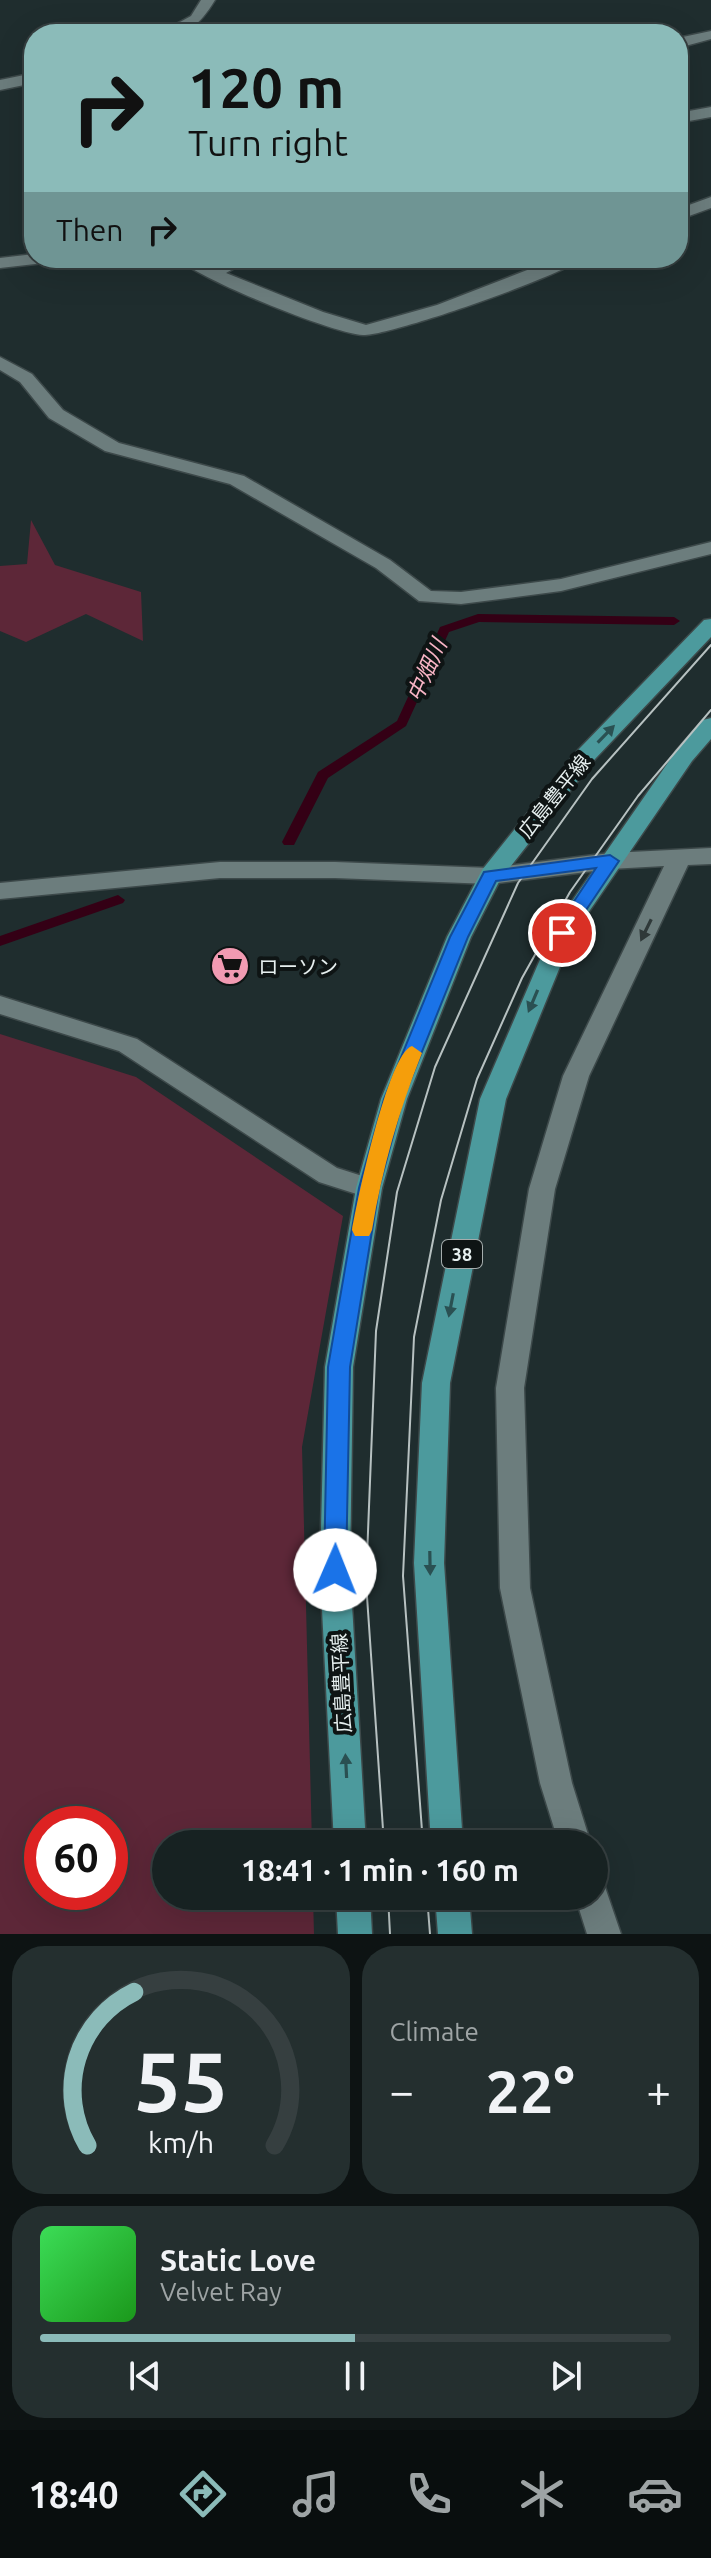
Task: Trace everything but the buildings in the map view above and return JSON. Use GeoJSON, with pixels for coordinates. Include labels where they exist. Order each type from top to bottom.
{"type":"FeatureCollection","features":[{"type":"Feature","properties":{"kind":"main road","name":"広島豊平線"},"geometry":{"type":"LineString","coordinates":[[349,1830],[335,1570],[339,1367],[369,1188],[394,1099],[459,937],[490,876],[587,754],[711,625]]}},
{"type":"Feature","properties":{"kind":"main road","name":"38"},"geometry":{"type":"LineString","coordinates":[[446,1830],[429,1563],[436,1383],[493,1099],[562,933],[684,756],[711,725]]}},
{"type":"Feature","properties":{"kind":"main road"},"geometry":{"type":"LineString","coordinates":[[354,1910],[355,1934]]}},
{"type":"Feature","properties":{"kind":"main road"},"geometry":{"type":"LineString","coordinates":[[453,1910],[455,1934]]}},
{"type":"Feature","properties":{"kind":"street"},"geometry":{"type":"LineString","coordinates":[[186,24],[196,19],[208,0]]}},
{"type":"Feature","properties":{"kind":"street"},"geometry":{"type":"LineString","coordinates":[[688,41],[711,35]]}},
{"type":"Feature","properties":{"kind":"street"},"geometry":{"type":"LineString","coordinates":[[0,85],[24,80]]}},
{"type":"Feature","properties":{"kind":"street"},"geometry":{"type":"LineString","coordinates":[[688,116],[711,112]]}},
{"type":"Feature","properties":{"kind":"street"},"geometry":{"type":"LineString","coordinates":[[688,211],[711,202]]}},
{"type":"Feature","properties":{"kind":"street"},"geometry":{"type":"LineString","coordinates":[[0,263],[24,260]]}},
{"type":"Feature","properties":{"kind":"street"},"geometry":{"type":"LineString","coordinates":[[203,268],[282,302],[364,331],[546,268]]}},
{"type":"Feature","properties":{"kind":"street"},"geometry":{"type":"LineString","coordinates":[[212,273],[222,268]]}},
{"type":"Feature","properties":{"kind":"street"},"geometry":{"type":"LineString","coordinates":[[0,362],[26,378],[56,414],[112,447],[237,480],[383,564],[426,597],[461,598],[561,585],[711,548]]}},
{"type":"Feature","properties":{"kind":"street"},"geometry":{"type":"LineString","coordinates":[[0,891],[220,870],[490,876],[610,861],[711,856]]}},
{"type":"Feature","properties":{"kind":"street"},"geometry":{"type":"LineString","coordinates":[[571,1830],[556,1783],[515,1588],[510,1388],[542,1189],[576,1076],[679,859]]}},
{"type":"Feature","properties":{"kind":"street"},"geometry":{"type":"LineString","coordinates":[[0,1005],[128,1045],[328,1175],[369,1188]]}},
{"type":"Feature","properties":{"kind":"street"},"geometry":{"type":"LineString","coordinates":[[596,1910],[604,1934]]}},
{"type":"Feature","properties":{"kind":"shaded area"},"geometry":{"type":"Polygon","coordinates":[[[31,520],[55,565],[141,592],[143,641],[86,614],[26,642],[0,631],[0,566],[27,564],[31,520]]]}},
{"type":"Feature","properties":{"kind":"shaded area"},"geometry":{"type":"Polygon","coordinates":[[[0,1034],[136,1077],[343,1216],[302,1447],[312,1830],[152,1830],[152,1910],[313,1910],[314,1934],[0,1934],[0,1034]]]}},
{"type":"Feature","properties":{"kind":"waterway","name":"中畑川"},"geometry":{"type":"LineString","coordinates":[[289,842],[323,775],[402,723],[444,630],[478,618],[674,621]]}},
{"type":"Feature","properties":{"kind":"waterway","name":"中畑川"},"geometry":{"type":"LineString","coordinates":[[0,941],[118,900]]}},
{"type":"Feature","properties":{"kind":"tram line"},"geometry":{"type":"LineString","coordinates":[[383,1830],[366,1582],[376,1331],[397,1192],[435,1067],[518,883],[592,779],[711,645]]}},
{"type":"Feature","properties":{"kind":"tram line"},"geometry":{"type":"LineString","coordinates":[[422,1830],[403,1576],[414,1337],[441,1200],[477,1079],[522,978],[570,892],[638,796],[711,710]]}},
{"type":"Feature","properties":{"kind":"tram line"},"geometry":{"type":"LineString","coordinates":[[389,1910],[390,1934]]}},
{"type":"Feature","properties":{"kind":"tram line"},"geometry":{"type":"LineString","coordinates":[[428,1910],[430,1934]]}},
{"type":"Feature","properties":{"kind":"slow traffic"},"geometry":{"type":"LineString","coordinates":[[362,1230],[369,1188],[394,1099],[412,1053]]}},
{"type":"Feature","properties":{"kind":"place","name":"ローソン"},"geometry":{"type":"Point","coordinates":[230,966]}},
{"type":"Feature","properties":{"kind":"route"},"geometry":{"type":"LineString","coordinates":[[335,1570],[339,1367],[369,1188],[394,1099],[459,937],[490,876],[610,861],[562,933]]}}]}
